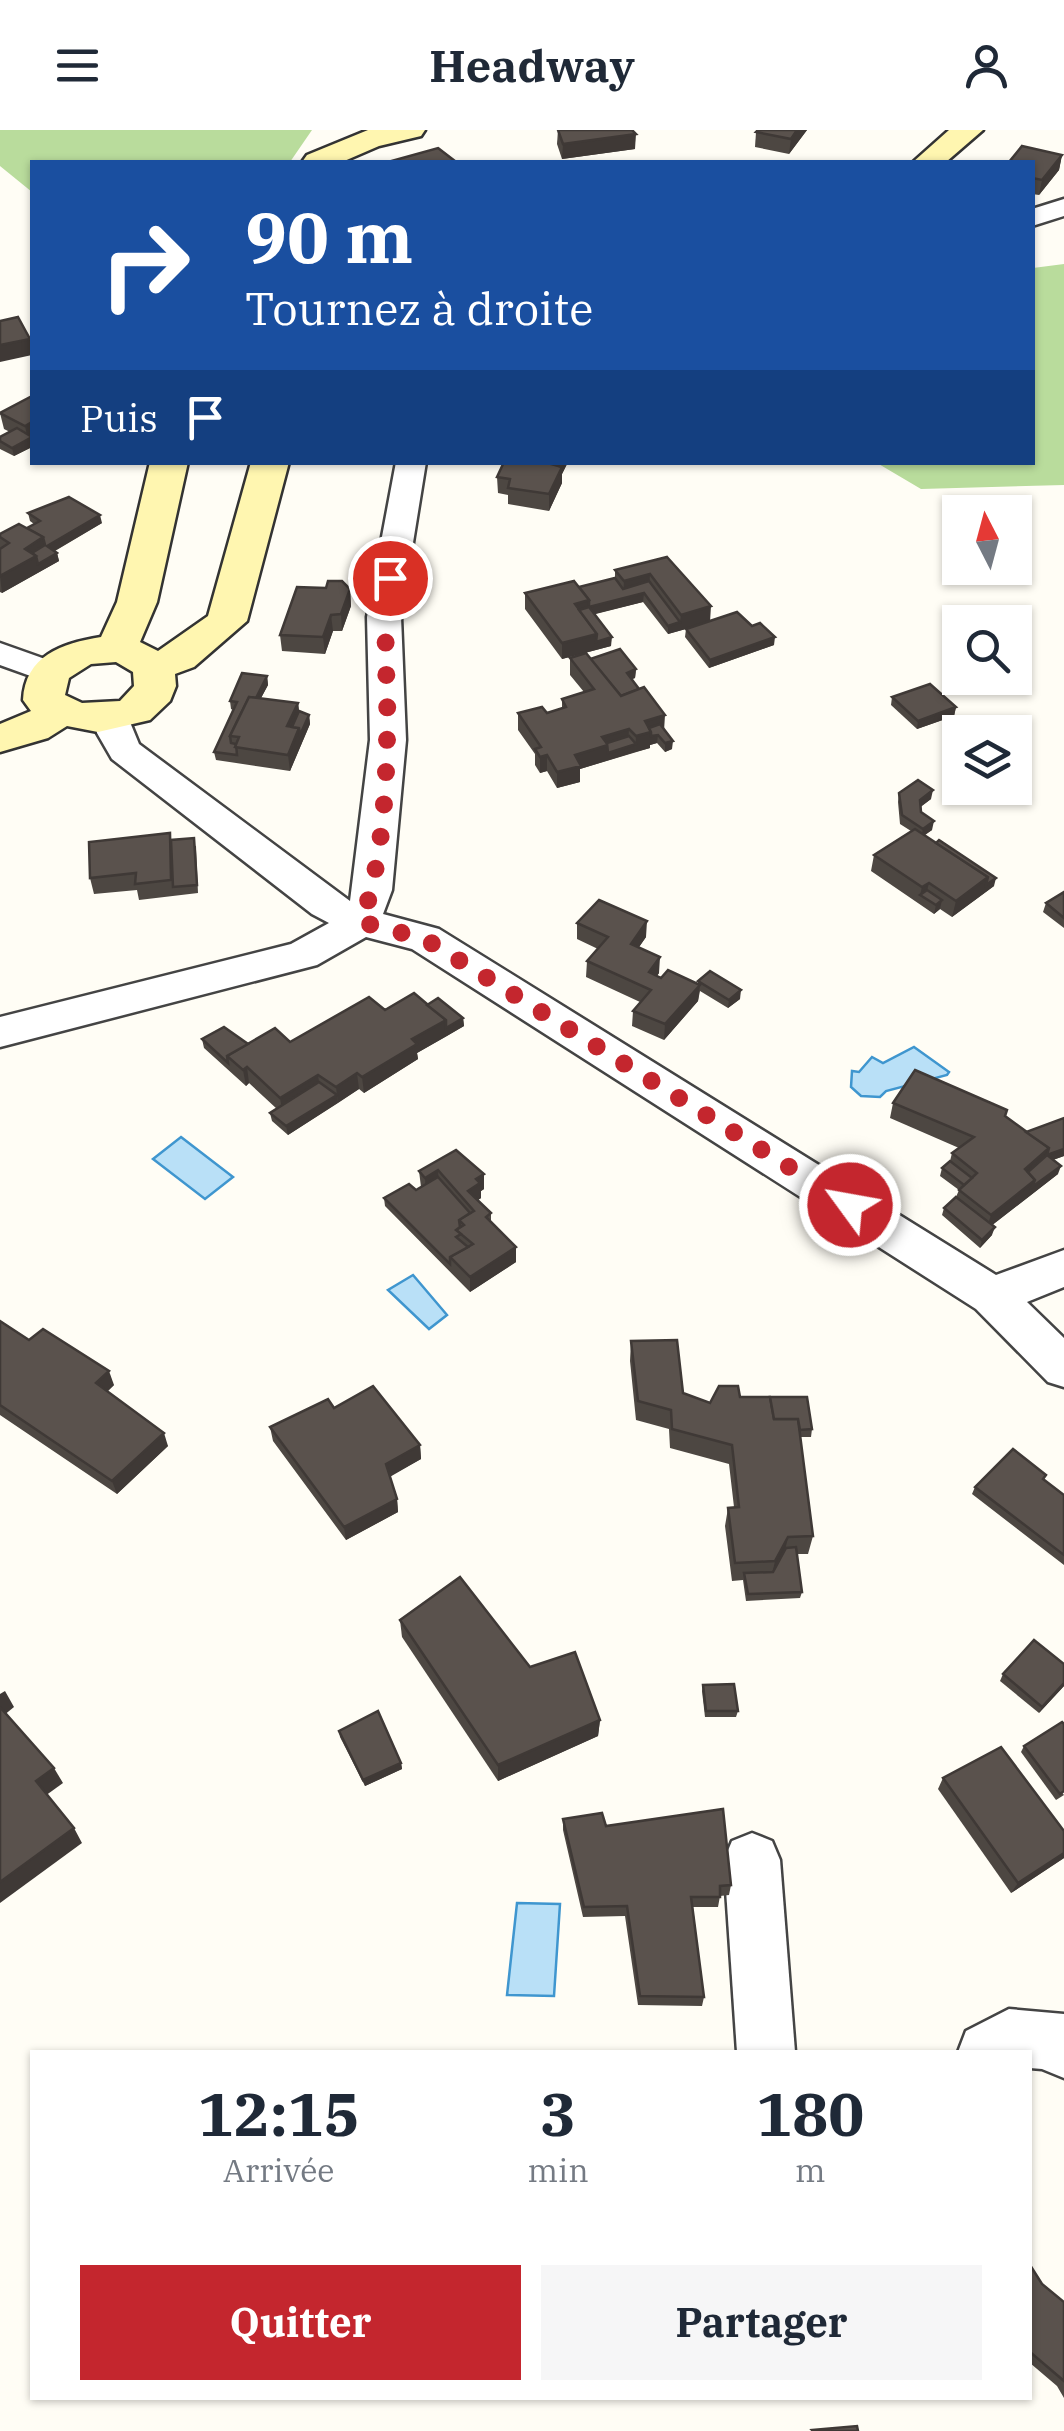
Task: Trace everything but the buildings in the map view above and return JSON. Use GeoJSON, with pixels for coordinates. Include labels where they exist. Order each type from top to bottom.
{"type":"FeatureCollection","features":[{"type":"Feature","properties":{"kind":"main road"},"geometry":{"type":"LineString","coordinates":[[323,160],[370,140],[410,130]]}},
{"type":"Feature","properties":{"kind":"main road"},"geometry":{"type":"LineString","coordinates":[[930,160],[968,130]]}},
{"type":"Feature","properties":{"kind":"main road"},"geometry":{"type":"LineString","coordinates":[[54,692],[84,720],[113,718],[152,696],[158,682],[134,658],[137,602],[168,465]]}},
{"type":"Feature","properties":{"kind":"main road"},"geometry":{"type":"LineString","coordinates":[[0,738],[32,728],[70,656],[180,658],[227,622],[269,465]]}},
{"type":"Feature","properties":{"kind":"street"},"geometry":{"type":"LineString","coordinates":[[1035,217],[1064,207]]}},
{"type":"Feature","properties":{"kind":"street"},"geometry":{"type":"LineString","coordinates":[[0,1032],[304,954],[361,922],[374,890],[388,740],[384,617],[410,465]]}},
{"type":"Feature","properties":{"kind":"street"},"geometry":{"type":"LineString","coordinates":[[0,652],[54,692]]}},
{"type":"Feature","properties":{"kind":"street"},"geometry":{"type":"LineString","coordinates":[[113,718],[115,733],[125,751],[326,906],[361,922],[425,939],[992,1296],[1064,1368]]}},
{"type":"Feature","properties":{"kind":"street"},"geometry":{"type":"LineString","coordinates":[[992,1296],[1064,1268]]}},
{"type":"Feature","properties":{"kind":"street"},"geometry":{"type":"LineString","coordinates":[[752,1860],[766,2050]]}},
{"type":"Feature","properties":{"kind":"street"},"geometry":{"type":"LineString","coordinates":[[990,2050],[1009,2038],[1057,2040],[1064,2048]]}},
{"type":"Feature","properties":{"kind":"green space"},"geometry":{"type":"Polygon","coordinates":[[[0,130],[312,130],[291,160],[30,160],[30,190],[0,166],[0,130]]]}},
{"type":"Feature","properties":{"kind":"green space"},"geometry":{"type":"Polygon","coordinates":[[[1064,264],[1064,485],[921,489],[880,465],[1035,465],[1035,268],[1064,264]]]}},
{"type":"Feature","properties":{"kind":"water"},"geometry":{"type":"Polygon","coordinates":[[[914,1047],[949,1072],[947,1075],[886,1091],[880,1097],[861,1096],[851,1087],[852,1071],[859,1072],[872,1057],[883,1063],[914,1047]]]}},
{"type":"Feature","properties":{"kind":"water"},"geometry":{"type":"Polygon","coordinates":[[[181,1137],[233,1177],[205,1199],[153,1159],[181,1137]]]}},
{"type":"Feature","properties":{"kind":"water"},"geometry":{"type":"Polygon","coordinates":[[[413,1275],[447,1315],[429,1329],[388,1290],[413,1275]]]}},
{"type":"Feature","properties":{"kind":"water"},"geometry":{"type":"Polygon","coordinates":[[[517,1903],[560,1904],[554,1996],[507,1995],[517,1903]]]}},
{"type":"Feature","properties":{"kind":"route"},"geometry":{"type":"LineString","coordinates":[[390,578],[384,617],[388,740],[374,890],[361,922],[425,939],[850,1205]]}}]}
